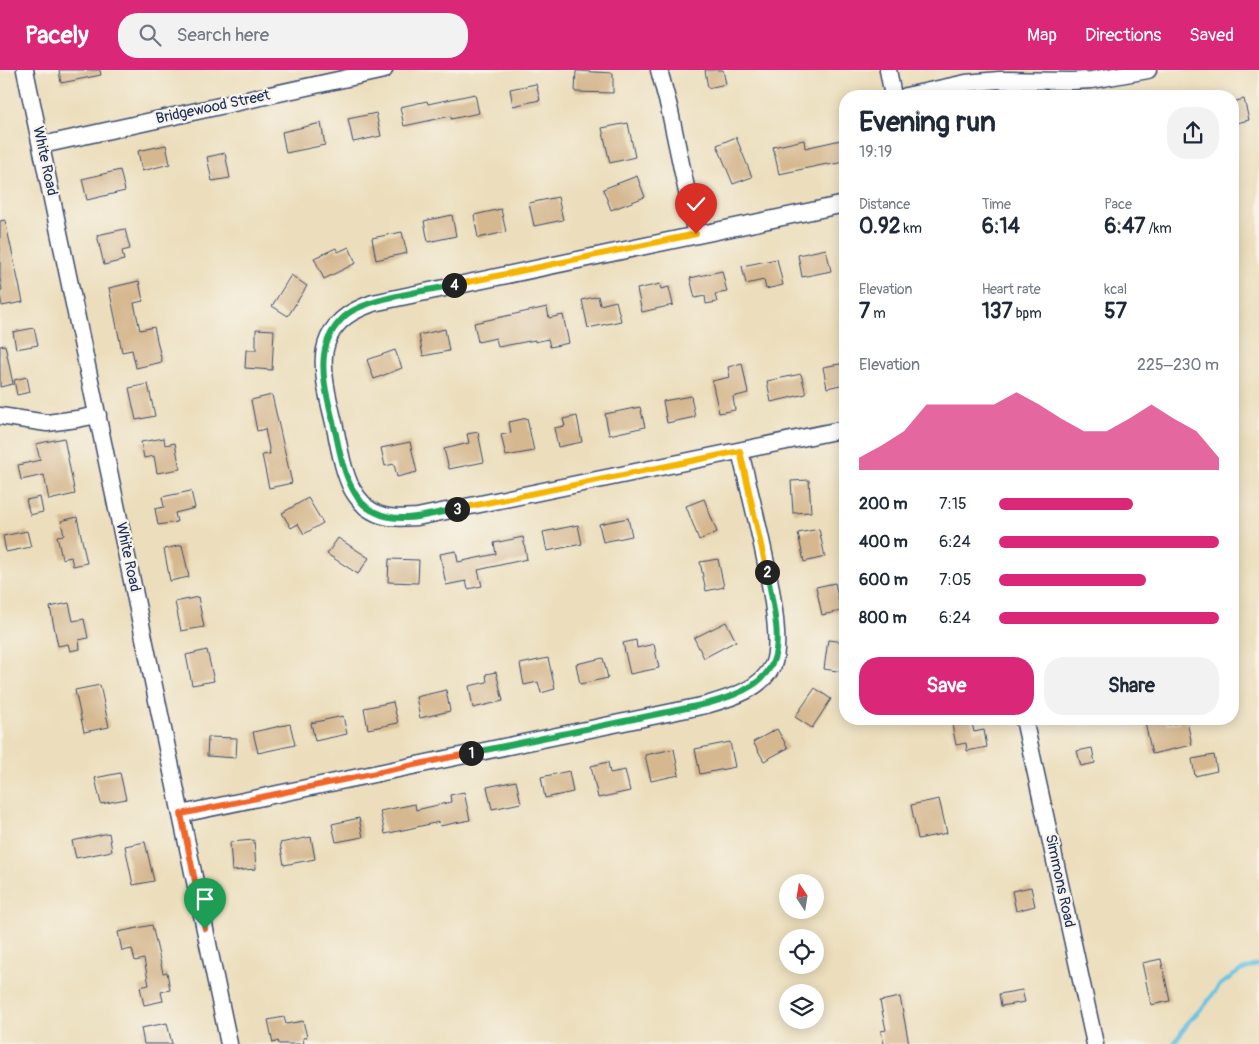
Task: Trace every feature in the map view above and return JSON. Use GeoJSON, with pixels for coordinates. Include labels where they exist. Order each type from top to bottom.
{"type":"FeatureCollection","features":[{"type":"Feature","properties":{"kind":"street","name":"White Road"},"geometry":{"type":"LineString","coordinates":[[25,70],[229,1044]]}},
{"type":"Feature","properties":{"kind":"street","name":"Bridgewood Street"},"geometry":{"type":"LineString","coordinates":[[42,145],[384,70]]}},
{"type":"Feature","properties":{"kind":"street"},"geometry":{"type":"LineString","coordinates":[[659,70],[669,107],[696,234]]}},
{"type":"Feature","properties":{"kind":"street"},"geometry":{"type":"LineString","coordinates":[[888,70],[892,90]]}},
{"type":"Feature","properties":{"kind":"street"},"geometry":{"type":"LineString","coordinates":[[934,90],[966,83],[999,80],[1092,80],[1148,70]]}},
{"type":"Feature","properties":{"kind":"street"},"geometry":{"type":"LineString","coordinates":[[839,205],[373,303],[354,310],[335,327],[330,335],[324,354],[326,386],[348,479],[358,498],[374,512],[390,518],[417,517],[839,430]]}},
{"type":"Feature","properties":{"kind":"street"},"geometry":{"type":"LineString","coordinates":[[0,416],[47,423],[77,420],[98,415]]}},
{"type":"Feature","properties":{"kind":"street"},"geometry":{"type":"LineString","coordinates":[[181,814],[696,707],[726,699],[746,691],[763,678],[773,665],[777,644],[776,622],[766,569],[740,451]]}},
{"type":"Feature","properties":{"kind":"street","name":"Simmons Road"},"geometry":{"type":"LineString","coordinates":[[1025,725],[1095,1044]]}},
{"type":"Feature","properties":{"kind":"building"},"geometry":{"type":"Polygon","coordinates":[[[59,70],[100,70],[101,75],[61,83],[59,70]]]}},
{"type":"Feature","properties":{"kind":"building"},"geometry":{"type":"Polygon","coordinates":[[[705,70],[723,70],[726,84],[708,88],[705,70]]]}},
{"type":"Feature","properties":{"kind":"building"},"geometry":{"type":"Polygon","coordinates":[[[576,71],[613,73],[613,93],[575,92],[576,71]]]}},
{"type":"Feature","properties":{"kind":"building"},"geometry":{"type":"Polygon","coordinates":[[[536,84],[540,100],[513,106],[510,89],[536,84]]]}},
{"type":"Feature","properties":{"kind":"building"},"geometry":{"type":"Polygon","coordinates":[[[475,94],[479,113],[451,119],[451,116],[404,126],[400,107],[427,101],[428,104],[475,94]]]}},
{"type":"Feature","properties":{"kind":"building"},"geometry":{"type":"Polygon","coordinates":[[[1244,99],[1249,120],[1239,122],[1239,100],[1244,99]]]}},
{"type":"Feature","properties":{"kind":"building"},"geometry":{"type":"Polygon","coordinates":[[[376,113],[381,136],[353,142],[348,119],[376,113]]]}},
{"type":"Feature","properties":{"kind":"building"},"geometry":{"type":"Polygon","coordinates":[[[321,123],[325,145],[286,153],[282,132],[321,123]]]}},
{"type":"Feature","properties":{"kind":"building"},"geometry":{"type":"Polygon","coordinates":[[[628,123],[635,157],[610,163],[602,128],[628,123]]]}},
{"type":"Feature","properties":{"kind":"building"},"geometry":{"type":"Polygon","coordinates":[[[736,137],[752,177],[733,184],[717,145],[736,137]]]}},
{"type":"Feature","properties":{"kind":"building"},"geometry":{"type":"Polygon","coordinates":[[[804,140],[805,148],[839,140],[839,163],[779,174],[773,147],[804,140]]]}},
{"type":"Feature","properties":{"kind":"building"},"geometry":{"type":"Polygon","coordinates":[[[166,145],[170,164],[142,171],[138,151],[166,145]]]}},
{"type":"Feature","properties":{"kind":"building"},"geometry":{"type":"Polygon","coordinates":[[[225,153],[230,178],[212,181],[207,157],[225,153]]]}},
{"type":"Feature","properties":{"kind":"building"},"geometry":{"type":"Polygon","coordinates":[[[120,170],[125,191],[87,200],[82,179],[120,170]]]}},
{"type":"Feature","properties":{"kind":"building"},"geometry":{"type":"Polygon","coordinates":[[[637,176],[645,197],[611,210],[603,189],[637,176]]]}},
{"type":"Feature","properties":{"kind":"building"},"geometry":{"type":"Polygon","coordinates":[[[558,197],[563,220],[534,226],[529,203],[558,197]]]}},
{"type":"Feature","properties":{"kind":"building"},"geometry":{"type":"Polygon","coordinates":[[[501,209],[506,232],[478,238],[474,215],[501,209]]]}},
{"type":"Feature","properties":{"kind":"building"},"geometry":{"type":"Polygon","coordinates":[[[452,215],[456,236],[428,242],[424,221],[452,215]]]}},
{"type":"Feature","properties":{"kind":"building"},"geometry":{"type":"Polygon","coordinates":[[[5,220],[23,302],[2,306],[0,295],[0,290],[2,290],[0,278],[0,221],[5,220]]]}},
{"type":"Feature","properties":{"kind":"building"},"geometry":{"type":"Polygon","coordinates":[[[125,229],[130,249],[122,251],[124,260],[104,265],[97,235],[125,229]]]}},
{"type":"Feature","properties":{"kind":"building"},"geometry":{"type":"Polygon","coordinates":[[[402,232],[407,253],[376,260],[372,238],[402,232]]]}},
{"type":"Feature","properties":{"kind":"building"},"geometry":{"type":"Polygon","coordinates":[[[349,247],[356,263],[324,279],[314,258],[336,248],[338,252],[349,247]]]}},
{"type":"Feature","properties":{"kind":"building"},"geometry":{"type":"Polygon","coordinates":[[[826,249],[831,271],[802,277],[798,255],[826,249]]]}},
{"type":"Feature","properties":{"kind":"building"},"geometry":{"type":"Polygon","coordinates":[[[777,259],[783,285],[766,289],[764,280],[746,284],[742,266],[777,259]]]}},
{"type":"Feature","properties":{"kind":"building"},"geometry":{"type":"Polygon","coordinates":[[[722,271],[727,292],[715,294],[717,302],[706,304],[705,296],[695,298],[690,278],[722,271]]]}},
{"type":"Feature","properties":{"kind":"building"},"geometry":{"type":"Polygon","coordinates":[[[291,275],[307,286],[288,316],[272,306],[291,275]]]}},
{"type":"Feature","properties":{"kind":"building"},"geometry":{"type":"Polygon","coordinates":[[[139,281],[143,301],[134,303],[140,330],[154,327],[162,362],[136,368],[132,350],[122,352],[109,288],[139,281]]]}},
{"type":"Feature","properties":{"kind":"building"},"geometry":{"type":"Polygon","coordinates":[[[660,284],[661,289],[669,287],[673,305],[642,312],[637,289],[660,284]]]}},
{"type":"Feature","properties":{"kind":"building"},"geometry":{"type":"Polygon","coordinates":[[[598,296],[600,305],[616,301],[621,321],[588,328],[582,300],[598,296]]]}},
{"type":"Feature","properties":{"kind":"building"},"geometry":{"type":"Polygon","coordinates":[[[547,307],[549,318],[563,315],[569,343],[550,347],[548,339],[498,347],[496,338],[478,342],[474,323],[547,307]]]}},
{"type":"Feature","properties":{"kind":"building"},"geometry":{"type":"Polygon","coordinates":[[[34,328],[38,345],[16,349],[13,332],[34,328]]]}},
{"type":"Feature","properties":{"kind":"building"},"geometry":{"type":"Polygon","coordinates":[[[256,329],[274,330],[272,370],[245,368],[246,350],[256,350],[256,329]]]}},
{"type":"Feature","properties":{"kind":"building"},"geometry":{"type":"Polygon","coordinates":[[[445,329],[449,351],[423,356],[419,335],[445,329]]]}},
{"type":"Feature","properties":{"kind":"building"},"geometry":{"type":"Polygon","coordinates":[[[5,345],[13,384],[0,387],[0,346],[5,345]]]}},
{"type":"Feature","properties":{"kind":"building"},"geometry":{"type":"Polygon","coordinates":[[[395,350],[402,368],[374,379],[367,360],[395,350]]]}},
{"type":"Feature","properties":{"kind":"building"},"geometry":{"type":"Polygon","coordinates":[[[742,363],[748,393],[733,397],[735,410],[719,413],[712,381],[730,377],[728,367],[742,363]]]}},
{"type":"Feature","properties":{"kind":"building"},"geometry":{"type":"Polygon","coordinates":[[[839,364],[839,385],[827,388],[823,367],[839,364]]]}},
{"type":"Feature","properties":{"kind":"building"},"geometry":{"type":"Polygon","coordinates":[[[801,374],[806,394],[771,402],[767,381],[801,374]]]}},
{"type":"Feature","properties":{"kind":"building"},"geometry":{"type":"Polygon","coordinates":[[[27,377],[30,392],[17,395],[14,380],[27,377]]]}},
{"type":"Feature","properties":{"kind":"building"},"geometry":{"type":"Polygon","coordinates":[[[148,384],[155,416],[136,420],[129,388],[148,384]]]}},
{"type":"Feature","properties":{"kind":"building"},"geometry":{"type":"Polygon","coordinates":[[[272,395],[292,483],[269,488],[262,455],[270,454],[265,429],[257,431],[251,400],[272,395]]]}},
{"type":"Feature","properties":{"kind":"building"},"geometry":{"type":"Polygon","coordinates":[[[691,396],[695,417],[667,423],[663,401],[691,396]]]}},
{"type":"Feature","properties":{"kind":"building"},"geometry":{"type":"Polygon","coordinates":[[[640,407],[645,427],[609,435],[605,414],[640,407]]]}},
{"type":"Feature","properties":{"kind":"building"},"geometry":{"type":"Polygon","coordinates":[[[577,416],[582,442],[558,447],[554,428],[565,426],[563,419],[577,416]]]}},
{"type":"Feature","properties":{"kind":"building"},"geometry":{"type":"Polygon","coordinates":[[[527,418],[534,451],[506,456],[501,435],[511,433],[509,422],[527,418]]]}},
{"type":"Feature","properties":{"kind":"building"},"geometry":{"type":"Polygon","coordinates":[[[478,432],[484,462],[449,469],[444,449],[469,443],[467,434],[478,432]]]}},
{"type":"Feature","properties":{"kind":"building"},"geometry":{"type":"Polygon","coordinates":[[[64,438],[75,494],[49,500],[44,475],[21,480],[18,465],[40,460],[36,444],[64,438]]]}},
{"type":"Feature","properties":{"kind":"building"},"geometry":{"type":"Polygon","coordinates":[[[164,438],[165,445],[175,443],[180,469],[157,473],[154,456],[144,458],[141,442],[164,438]]]}},
{"type":"Feature","properties":{"kind":"building"},"geometry":{"type":"Polygon","coordinates":[[[410,442],[417,472],[397,477],[394,464],[385,466],[381,448],[410,442]]]}},
{"type":"Feature","properties":{"kind":"building"},"geometry":{"type":"Polygon","coordinates":[[[809,480],[811,512],[793,513],[791,481],[809,480]]]}},
{"type":"Feature","properties":{"kind":"building"},"geometry":{"type":"Polygon","coordinates":[[[191,491],[195,508],[175,513],[177,522],[158,525],[155,509],[164,507],[162,497],[191,491]]]}},
{"type":"Feature","properties":{"kind":"building"},"geometry":{"type":"Polygon","coordinates":[[[40,497],[43,512],[30,515],[26,500],[40,497]]]}},
{"type":"Feature","properties":{"kind":"building"},"geometry":{"type":"Polygon","coordinates":[[[308,498],[323,523],[304,534],[298,524],[291,528],[282,513],[308,498]]]}},
{"type":"Feature","properties":{"kind":"building"},"geometry":{"type":"Polygon","coordinates":[[[704,499],[717,532],[699,540],[686,506],[704,499]]]}},
{"type":"Feature","properties":{"kind":"building"},"geometry":{"type":"Polygon","coordinates":[[[77,517],[87,563],[73,566],[71,557],[62,559],[57,536],[64,535],[61,521],[77,517]]]}},
{"type":"Feature","properties":{"kind":"building"},"geometry":{"type":"Polygon","coordinates":[[[628,518],[632,536],[603,542],[599,524],[628,518]]]}},
{"type":"Feature","properties":{"kind":"building"},"geometry":{"type":"Polygon","coordinates":[[[578,525],[582,544],[547,551],[543,532],[578,525]]]}},
{"type":"Feature","properties":{"kind":"building"},"geometry":{"type":"Polygon","coordinates":[[[819,529],[825,557],[804,562],[798,533],[819,529]]]}},
{"type":"Feature","properties":{"kind":"building"},"geometry":{"type":"Polygon","coordinates":[[[27,531],[31,547],[6,552],[3,536],[27,531]]]}},
{"type":"Feature","properties":{"kind":"building"},"geometry":{"type":"Polygon","coordinates":[[[523,537],[527,559],[478,570],[482,586],[468,589],[466,581],[446,585],[440,554],[456,551],[458,562],[496,554],[494,543],[523,537]]]}},
{"type":"Feature","properties":{"kind":"building"},"geometry":{"type":"Polygon","coordinates":[[[338,538],[369,558],[358,574],[327,554],[338,538]]]}},
{"type":"Feature","properties":{"kind":"building"},"geometry":{"type":"Polygon","coordinates":[[[182,545],[189,577],[170,581],[164,549],[182,545]]]}},
{"type":"Feature","properties":{"kind":"building"},"geometry":{"type":"Polygon","coordinates":[[[389,559],[419,560],[418,583],[388,582],[389,559]]]}},
{"type":"Feature","properties":{"kind":"building"},"geometry":{"type":"Polygon","coordinates":[[[718,559],[724,587],[706,591],[700,562],[718,559]]]}},
{"type":"Feature","properties":{"kind":"building"},"geometry":{"type":"Polygon","coordinates":[[[835,583],[839,611],[822,615],[816,587],[835,583]]]}},
{"type":"Feature","properties":{"kind":"building"},"geometry":{"type":"Polygon","coordinates":[[[198,597],[204,627],[181,631],[175,602],[198,597]]]}},
{"type":"Feature","properties":{"kind":"building"},"geometry":{"type":"Polygon","coordinates":[[[69,603],[73,621],[84,619],[88,638],[79,640],[80,649],[70,651],[68,644],[58,646],[50,607],[69,603]]]}},
{"type":"Feature","properties":{"kind":"building"},"geometry":{"type":"Polygon","coordinates":[[[726,622],[736,641],[704,658],[694,638],[726,622]]]}},
{"type":"Feature","properties":{"kind":"building"},"geometry":{"type":"Polygon","coordinates":[[[636,640],[637,648],[654,644],[659,668],[630,674],[623,643],[636,640]]]}},
{"type":"Feature","properties":{"kind":"building"},"geometry":{"type":"Polygon","coordinates":[[[828,640],[839,641],[839,671],[824,669],[828,640]]]}},
{"type":"Feature","properties":{"kind":"building"},"geometry":{"type":"Polygon","coordinates":[[[207,650],[214,681],[192,685],[186,655],[207,650]]]}},
{"type":"Feature","properties":{"kind":"building"},"geometry":{"type":"Polygon","coordinates":[[[548,658],[555,689],[541,693],[538,682],[524,685],[520,664],[548,658]]]}},
{"type":"Feature","properties":{"kind":"building"},"geometry":{"type":"Polygon","coordinates":[[[603,658],[608,678],[580,684],[576,664],[603,658]]]}},
{"type":"Feature","properties":{"kind":"building"},"geometry":{"type":"Polygon","coordinates":[[[496,672],[503,701],[473,708],[469,686],[487,682],[486,674],[496,672]]]}},
{"type":"Feature","properties":{"kind":"building"},"geometry":{"type":"Polygon","coordinates":[[[100,685],[109,727],[84,732],[75,690],[100,685]]]}},
{"type":"Feature","properties":{"kind":"building"},"geometry":{"type":"Polygon","coordinates":[[[815,688],[831,699],[812,728],[795,717],[815,688]]]}},
{"type":"Feature","properties":{"kind":"building"},"geometry":{"type":"Polygon","coordinates":[[[446,690],[450,711],[420,718],[416,697],[446,690]]]}},
{"type":"Feature","properties":{"kind":"building"},"geometry":{"type":"Polygon","coordinates":[[[393,702],[398,723],[368,729],[364,708],[393,702]]]}},
{"type":"Feature","properties":{"kind":"building"},"geometry":{"type":"Polygon","coordinates":[[[343,716],[347,734],[315,741],[311,723],[343,716]]]}},
{"type":"Feature","properties":{"kind":"building"},"geometry":{"type":"Polygon","coordinates":[[[290,724],[295,745],[258,753],[253,732],[290,724]]]}},
{"type":"Feature","properties":{"kind":"building"},"geometry":{"type":"Polygon","coordinates":[[[952,725],[972,725],[974,732],[984,730],[987,747],[967,751],[966,743],[956,745],[952,725]]]}},
{"type":"Feature","properties":{"kind":"building"},"geometry":{"type":"Polygon","coordinates":[[[1145,725],[1188,725],[1192,745],[1152,754],[1145,725]]]}},
{"type":"Feature","properties":{"kind":"building"},"geometry":{"type":"Polygon","coordinates":[[[777,729],[788,748],[764,761],[753,742],[777,729]]]}},
{"type":"Feature","properties":{"kind":"building"},"geometry":{"type":"Polygon","coordinates":[[[208,737],[237,738],[236,758],[207,756],[208,737]]]}},
{"type":"Feature","properties":{"kind":"building"},"geometry":{"type":"Polygon","coordinates":[[[730,742],[735,767],[700,774],[695,749],[730,742]]]}},
{"type":"Feature","properties":{"kind":"building"},"geometry":{"type":"Polygon","coordinates":[[[1092,748],[1095,763],[1081,766],[1077,751],[1092,748]]]}},
{"type":"Feature","properties":{"kind":"building"},"geometry":{"type":"Polygon","coordinates":[[[674,749],[679,775],[651,781],[645,755],[674,749]]]}},
{"type":"Feature","properties":{"kind":"building"},"geometry":{"type":"Polygon","coordinates":[[[1214,755],[1217,771],[1195,776],[1192,759],[1214,755]]]}},
{"type":"Feature","properties":{"kind":"building"},"geometry":{"type":"Polygon","coordinates":[[[608,762],[610,773],[625,770],[630,791],[598,798],[591,766],[608,762]]]}},
{"type":"Feature","properties":{"kind":"building"},"geometry":{"type":"Polygon","coordinates":[[[569,771],[573,792],[545,798],[541,777],[569,771]]]}},
{"type":"Feature","properties":{"kind":"building"},"geometry":{"type":"Polygon","coordinates":[[[120,773],[126,799],[101,804],[95,778],[120,773]]]}},
{"type":"Feature","properties":{"kind":"building"},"geometry":{"type":"Polygon","coordinates":[[[516,781],[521,803],[492,809],[487,787],[516,781]]]}},
{"type":"Feature","properties":{"kind":"building"},"geometry":{"type":"Polygon","coordinates":[[[464,792],[470,820],[440,826],[439,822],[385,834],[380,811],[415,804],[416,810],[451,802],[450,795],[464,792]]]}},
{"type":"Feature","properties":{"kind":"building"},"geometry":{"type":"Polygon","coordinates":[[[939,799],[947,833],[918,839],[911,805],[939,799]]]}},
{"type":"Feature","properties":{"kind":"building"},"geometry":{"type":"Polygon","coordinates":[[[359,818],[363,837],[336,842],[332,824],[359,818]]]}},
{"type":"Feature","properties":{"kind":"building"},"geometry":{"type":"Polygon","coordinates":[[[109,833],[112,851],[76,858],[72,841],[109,833]]]}},
{"type":"Feature","properties":{"kind":"building"},"geometry":{"type":"Polygon","coordinates":[[[311,837],[315,859],[284,865],[280,843],[311,837]]]}},
{"type":"Feature","properties":{"kind":"building"},"geometry":{"type":"Polygon","coordinates":[[[254,840],[256,869],[232,871],[230,842],[254,840]]]}},
{"type":"Feature","properties":{"kind":"building"},"geometry":{"type":"Polygon","coordinates":[[[145,842],[154,881],[133,885],[125,846],[145,842]]]}},
{"type":"Feature","properties":{"kind":"building"},"geometry":{"type":"Polygon","coordinates":[[[1031,887],[1035,906],[1016,911],[1012,891],[1031,887]]]}},
{"type":"Feature","properties":{"kind":"building"},"geometry":{"type":"Polygon","coordinates":[[[152,925],[163,973],[167,972],[170,990],[161,992],[163,1001],[144,1005],[140,987],[149,985],[144,959],[135,961],[132,949],[122,951],[118,932],[152,925]]]}},
{"type":"Feature","properties":{"kind":"building"},"geometry":{"type":"Polygon","coordinates":[[[1161,959],[1170,1001],[1151,1005],[1142,963],[1161,959]]]}},
{"type":"Feature","properties":{"kind":"building"},"geometry":{"type":"Polygon","coordinates":[[[1022,990],[1025,1002],[1001,1006],[999,994],[1022,990]]]}},
{"type":"Feature","properties":{"kind":"building"},"geometry":{"type":"Polygon","coordinates":[[[900,997],[909,1044],[884,1044],[881,1031],[886,1030],[880,1001],[900,997]]]}},
{"type":"Feature","properties":{"kind":"building"},"geometry":{"type":"Polygon","coordinates":[[[284,1017],[286,1024],[303,1021],[307,1037],[303,1038],[304,1044],[279,1044],[278,1041],[273,1043],[268,1020],[284,1017]]]}},
{"type":"Feature","properties":{"kind":"building"},"geometry":{"type":"Polygon","coordinates":[[[167,1023],[172,1044],[144,1044],[141,1028],[167,1023]]]}},
{"type":"Feature","properties":{"kind":"waterway"},"geometry":{"type":"LineString","coordinates":[[1174,1044],[1189,1021],[1205,1005],[1220,985],[1240,971],[1259,964]]}},
{"type":"Feature","properties":{"kind":"route"},"geometry":{"type":"LineString","coordinates":[[205,929],[181,814],[726,699],[746,691],[763,678],[773,665],[777,644],[776,622],[740,451],[417,517],[390,518],[374,512],[365,506],[352,489],[343,464],[324,375],[324,354],[330,335],[335,327],[354,310],[373,303],[412,294],[696,234]]}}]}
